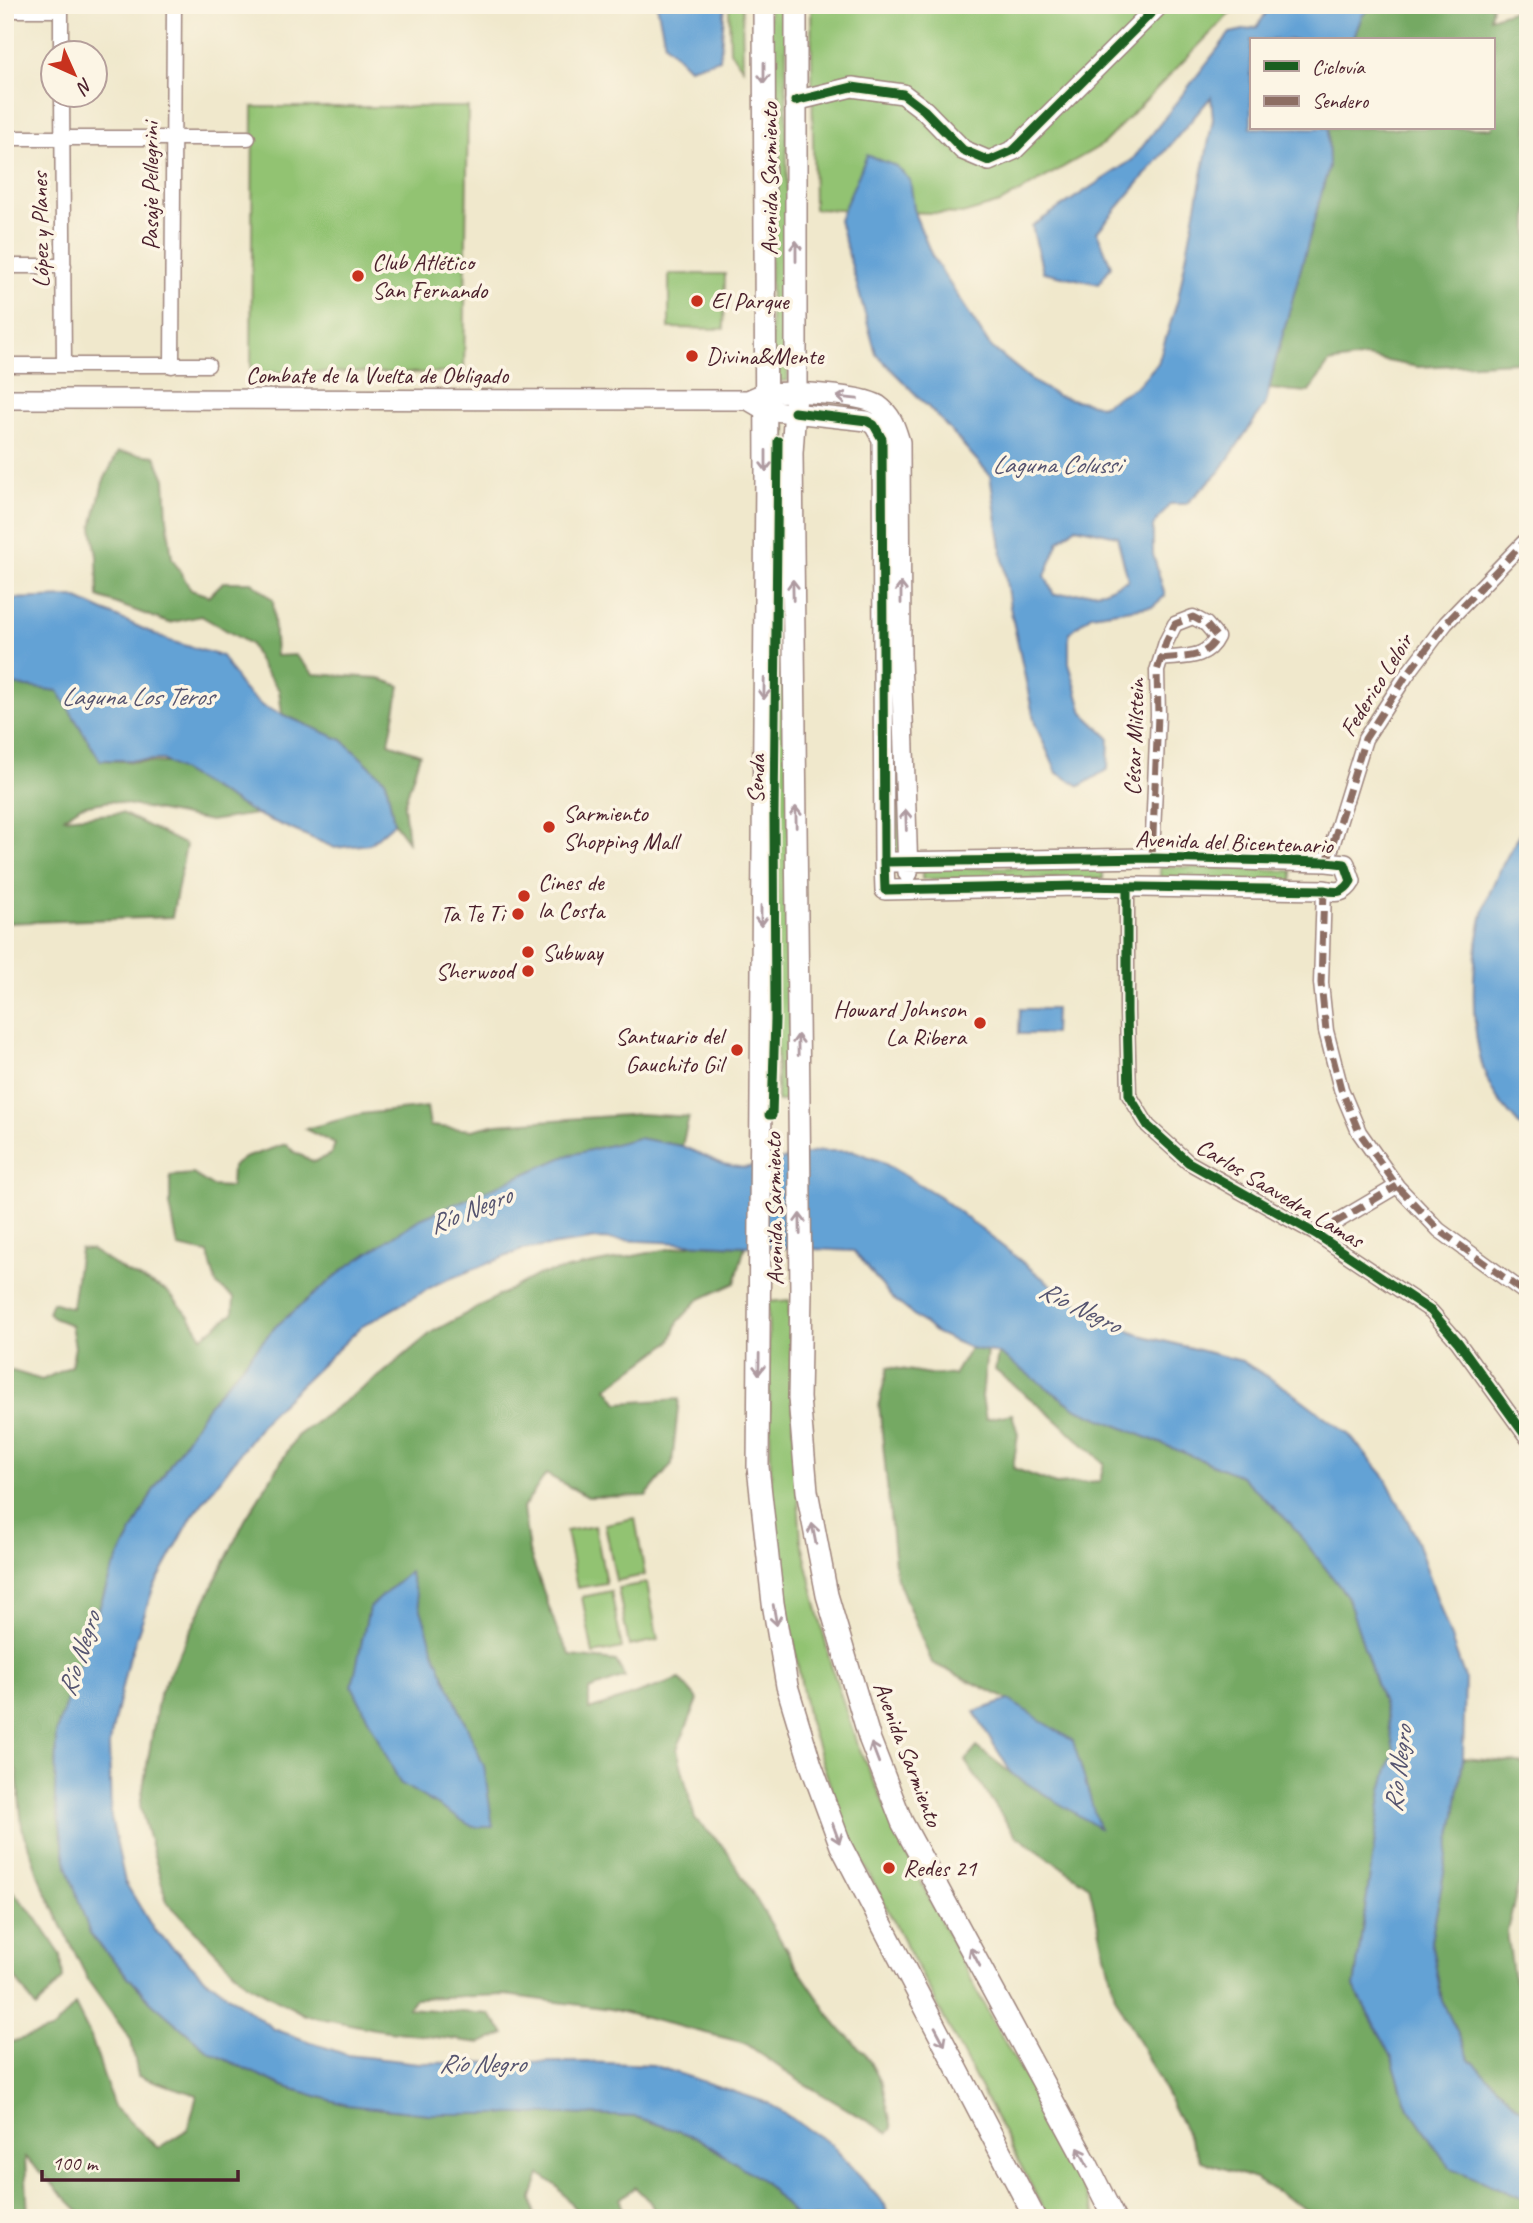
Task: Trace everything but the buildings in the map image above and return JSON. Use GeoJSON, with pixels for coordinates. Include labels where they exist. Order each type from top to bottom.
{"type":"FeatureCollection","features":[{"type":"Feature","properties":{"kind":"main road","name":"Avenida Sarmiento"},"geometry":{"type":"LineString","coordinates":[[764,5],[760,401],[758,1467],[773,1603],[787,1686],[811,1765],[841,1846],[1035,2218]]}},
{"type":"Feature","properties":{"kind":"main road","name":"Avenida Sarmiento"},"geometry":{"type":"LineString","coordinates":[[796,5],[795,402],[792,453],[801,1292],[799,1398],[807,1491],[827,1595],[870,1740],[902,1822],[1114,2218]]}},
{"type":"Feature","properties":{"kind":"street","name":"Pasaje Pellegrini"},"geometry":{"type":"LineString","coordinates":[[173,366],[174,5]]}},
{"type":"Feature","properties":{"kind":"street"},"geometry":{"type":"LineString","coordinates":[[795,101],[852,87],[903,94],[924,110],[963,150],[989,161],[1014,150],[1159,5]]}},
{"type":"Feature","properties":{"kind":"street"},"geometry":{"type":"LineString","coordinates":[[5,10],[61,8],[61,38]]}},
{"type":"Feature","properties":{"kind":"street","name":"López y Planes"},"geometry":{"type":"LineString","coordinates":[[62,108],[64,365]]}},
{"type":"Feature","properties":{"kind":"street"},"geometry":{"type":"LineString","coordinates":[[5,138],[248,138]]}},
{"type":"Feature","properties":{"kind":"street"},"geometry":{"type":"LineString","coordinates":[[5,265],[64,265]]}},
{"type":"Feature","properties":{"kind":"street"},"geometry":{"type":"LineString","coordinates":[[5,365],[208,365]]}},
{"type":"Feature","properties":{"kind":"street","name":"Combate de la Vuelta de Obligado"},"geometry":{"type":"LineString","coordinates":[[5,399],[795,402],[863,399],[875,404],[894,421],[900,442],[892,657]]}},
{"type":"Feature","properties":{"kind":"street","name":"Federico Leloir"},"geometry":{"type":"LineString","coordinates":[[1327,862],[1365,739],[1406,676],[1446,623],[1528,538]]}},
{"type":"Feature","properties":{"kind":"street"},"geometry":{"type":"LineString","coordinates":[[892,657],[909,888]]}},
{"type":"Feature","properties":{"kind":"street"},"geometry":{"type":"LineString","coordinates":[[884,862],[892,657]]}},
{"type":"Feature","properties":{"kind":"street","name":"César Milstein"},"geometry":{"type":"LineString","coordinates":[[1152,858],[1158,715],[1157,671],[1161,659]]}},
{"type":"Feature","properties":{"kind":"street"},"geometry":{"type":"LineString","coordinates":[[1112,858],[1121,887]]}},
{"type":"Feature","properties":{"kind":"street"},"geometry":{"type":"LineString","coordinates":[[1149,887],[1152,858]]}},
{"type":"Feature","properties":{"kind":"street","name":"Avenida del Bicentenario"},"geometry":{"type":"LineString","coordinates":[[1152,858],[1327,862],[1345,864],[1351,881],[1347,888],[1338,893],[1324,890],[1149,887],[885,890],[884,862],[1152,858]]}},
{"type":"Feature","properties":{"kind":"street","name":"Carlos Saavedra Lamas"},"geometry":{"type":"LineString","coordinates":[[1121,887],[1129,1096],[1148,1126],[1188,1162],[1316,1234],[1431,1311],[1458,1342],[1528,1439]]}},
{"type":"Feature","properties":{"kind":"street"},"geometry":{"type":"LineString","coordinates":[[1324,890],[1321,983],[1329,1042],[1341,1089],[1359,1132],[1397,1186],[1439,1230],[1528,1295]]}},
{"type":"Feature","properties":{"kind":"street"},"geometry":{"type":"LineString","coordinates":[[1316,1234],[1397,1186]]}},
{"type":"Feature","properties":{"kind":"green space"},"geometry":{"type":"Polygon","coordinates":[[[729,5],[742,5],[743,68],[730,51],[729,5]]]}},
{"type":"Feature","properties":{"kind":"green space"},"geometry":{"type":"Polygon","coordinates":[[[769,5],[786,5],[788,381],[771,381],[769,5]]]}},
{"type":"Feature","properties":{"kind":"green space"},"geometry":{"type":"Polygon","coordinates":[[[811,5],[1238,5],[1102,145],[1000,203],[962,214],[814,209],[811,5]]]}},
{"type":"Feature","properties":{"kind":"green space"},"geometry":{"type":"Polygon","coordinates":[[[1374,5],[1492,5],[1490,18],[1512,11],[1528,10],[1528,358],[1516,362],[1418,367],[1366,357],[1329,363],[1309,392],[1269,389],[1329,166],[1328,130],[1494,130],[1494,38],[1354,38],[1362,16],[1374,5]]]}},
{"type":"Feature","properties":{"kind":"green space","name":"Club Atlético San Fernando"},"geometry":{"type":"Polygon","coordinates":[[[253,107],[468,107],[464,373],[251,372],[253,107]]]}},
{"type":"Feature","properties":{"kind":"green space","name":"El Parque"},"geometry":{"type":"Polygon","coordinates":[[[669,274],[725,274],[724,329],[669,328],[669,274]]]}},
{"type":"Feature","properties":{"kind":"green space"},"geometry":{"type":"Polygon","coordinates":[[[787,425],[791,1101],[777,1101],[772,426],[787,425]]]}},
{"type":"Feature","properties":{"kind":"green space"},"geometry":{"type":"Polygon","coordinates":[[[118,452],[155,456],[165,479],[172,558],[191,590],[209,596],[223,582],[252,582],[273,600],[276,656],[295,655],[314,674],[378,678],[400,686],[389,743],[420,754],[404,805],[408,842],[394,823],[386,781],[342,740],[282,714],[279,690],[262,667],[250,644],[201,616],[169,623],[98,597],[97,556],[92,527],[103,482],[118,452]]]}},
{"type":"Feature","properties":{"kind":"green space"},"geometry":{"type":"Polygon","coordinates":[[[895,667],[901,850],[888,850],[887,668],[895,667]]]}},
{"type":"Feature","properties":{"kind":"green space"},"geometry":{"type":"Polygon","coordinates":[[[5,684],[58,691],[100,760],[168,763],[256,814],[210,821],[111,801],[81,806],[63,818],[122,813],[186,845],[172,917],[5,923],[5,684]]]}},
{"type":"Feature","properties":{"kind":"green space"},"geometry":{"type":"Polygon","coordinates":[[[1160,866],[1292,871],[1292,883],[1160,879],[1160,866]]]}},
{"type":"Feature","properties":{"kind":"green space"},"geometry":{"type":"Polygon","coordinates":[[[1103,867],[1103,879],[922,879],[922,868],[1103,867]]]}},
{"type":"Feature","properties":{"kind":"green space"},"geometry":{"type":"Polygon","coordinates":[[[427,1107],[430,1126],[472,1130],[497,1124],[640,1114],[689,1117],[682,1146],[638,1138],[347,1267],[275,1327],[208,1405],[153,1491],[112,1571],[56,1732],[90,1934],[150,2001],[209,2052],[283,2086],[348,2105],[429,2114],[636,2117],[696,2137],[763,2181],[798,2218],[658,2218],[650,2202],[635,2187],[620,2199],[623,2218],[582,2218],[557,2186],[540,2174],[532,2198],[535,2218],[83,2218],[25,2157],[28,2218],[5,2218],[5,2044],[53,2029],[75,2005],[91,2037],[114,2107],[158,2148],[188,2129],[197,2095],[138,2076],[131,2040],[89,1982],[41,1882],[22,1827],[17,1773],[7,1741],[5,1718],[5,1336],[6,1369],[42,1380],[71,1366],[75,1347],[71,1325],[53,1318],[48,1312],[52,1302],[72,1308],[80,1249],[91,1250],[128,1273],[167,1291],[189,1316],[202,1337],[233,1313],[234,1298],[216,1284],[208,1253],[178,1247],[170,1205],[170,1176],[193,1174],[212,1186],[231,1187],[232,1167],[244,1158],[286,1144],[294,1152],[314,1162],[331,1154],[335,1144],[305,1129],[361,1114],[427,1107]]]}},
{"type":"Feature","properties":{"kind":"green space"},"geometry":{"type":"Polygon","coordinates":[[[694,1244],[745,1246],[735,1283],[698,1300],[678,1322],[671,1341],[607,1388],[618,1403],[679,1399],[672,1464],[646,1496],[588,1497],[546,1474],[523,1508],[529,1551],[559,1635],[571,1656],[616,1661],[625,1677],[589,1690],[589,1710],[680,1679],[698,1700],[677,1749],[695,1819],[725,1848],[797,1967],[837,2026],[865,2053],[882,2084],[892,2128],[888,2133],[796,2079],[745,2043],[610,2009],[505,1995],[415,1998],[408,2008],[489,2014],[505,2034],[480,2043],[374,2029],[305,2015],[246,1983],[167,1902],[140,1806],[159,1695],[245,1520],[297,1436],[382,1374],[432,1332],[537,1275],[694,1244]]]}},
{"type":"Feature","properties":{"kind":"green space"},"geometry":{"type":"Polygon","coordinates":[[[789,1300],[801,1540],[831,1665],[857,1744],[913,1867],[990,2016],[1061,2141],[1097,2218],[1048,2218],[843,1824],[808,1719],[780,1571],[771,1491],[768,1302],[789,1300]]]}},
{"type":"Feature","properties":{"kind":"green space"},"geometry":{"type":"Polygon","coordinates":[[[970,1348],[987,1351],[982,1397],[986,1419],[1012,1414],[1018,1434],[1013,1468],[1056,1484],[1100,1481],[1104,1463],[995,1370],[998,1353],[1077,1409],[1241,1476],[1291,1524],[1347,1596],[1388,1719],[1394,1750],[1382,1790],[1354,1987],[1391,2055],[1406,2103],[1449,2167],[1528,2201],[1528,2218],[1320,2218],[1255,2179],[1201,2161],[1115,1996],[1089,1886],[1015,1835],[965,1761],[977,1747],[1012,1774],[1098,1827],[1009,1700],[932,1663],[896,1576],[879,1403],[888,1367],[954,1375],[970,1348]]]}},
{"type":"Feature","properties":{"kind":"green space"},"geometry":{"type":"Polygon","coordinates":[[[635,1518],[645,1575],[616,1581],[605,1524],[635,1518]]]}},
{"type":"Feature","properties":{"kind":"green space"},"geometry":{"type":"Polygon","coordinates":[[[595,1526],[606,1583],[577,1588],[566,1531],[595,1526]]]}},
{"type":"Feature","properties":{"kind":"green space"},"geometry":{"type":"Polygon","coordinates":[[[647,1583],[658,1640],[629,1646],[618,1588],[647,1583]]]}},
{"type":"Feature","properties":{"kind":"green space"},"geometry":{"type":"Polygon","coordinates":[[[611,1591],[622,1648],[593,1654],[582,1597],[611,1591]]]}},
{"type":"Feature","properties":{"kind":"green space"},"geometry":{"type":"Polygon","coordinates":[[[1463,1758],[1528,1764],[1528,1827],[1523,1865],[1507,1931],[1514,1981],[1528,2006],[1528,2112],[1520,2109],[1470,2059],[1442,2001],[1431,1941],[1463,1758]]]}},
{"type":"Feature","properties":{"kind":"green space"},"geometry":{"type":"Polygon","coordinates":[[[5,1883],[35,1916],[61,1955],[63,1979],[36,2008],[13,1975],[5,1984],[5,1883]]]}},
{"type":"Feature","properties":{"kind":"water"},"geometry":{"type":"Polygon","coordinates":[[[657,5],[725,5],[720,59],[689,68],[665,44],[657,5]]]}},
{"type":"Feature","properties":{"kind":"water","name":"Laguna Colussi"},"geometry":{"type":"Polygon","coordinates":[[[1271,5],[1374,5],[1362,16],[1354,38],[1250,38],[1250,130],[1328,130],[1329,166],[1266,403],[1220,471],[1186,504],[1170,504],[1153,526],[1153,554],[1165,596],[1153,606],[1091,615],[1069,633],[1069,663],[1083,713],[1109,738],[1108,769],[1080,786],[1057,773],[1035,724],[1010,607],[990,475],[876,354],[839,220],[867,155],[896,166],[910,180],[915,215],[932,256],[990,346],[1034,382],[1058,396],[1101,406],[1137,386],[1158,363],[1178,299],[1213,119],[1211,97],[1097,232],[1111,266],[1099,284],[1043,272],[1032,226],[1132,160],[1230,33],[1257,27],[1271,5]],[[1076,527],[1059,541],[1045,576],[1054,595],[1104,591],[1128,580],[1117,536],[1076,527]]]}},
{"type":"Feature","properties":{"kind":"water","name":"Laguna Los Teros"},"geometry":{"type":"Polygon","coordinates":[[[73,597],[170,641],[222,656],[243,689],[262,706],[342,740],[386,781],[394,823],[370,844],[335,848],[256,814],[163,760],[100,760],[58,691],[5,684],[5,599],[73,597]]]}},
{"type":"Feature","properties":{"kind":"water"},"geometry":{"type":"Polygon","coordinates":[[[1528,821],[1528,1135],[1498,1099],[1485,1073],[1475,1024],[1474,996],[1477,942],[1488,897],[1511,848],[1528,821]]]}},
{"type":"Feature","properties":{"kind":"water"},"geometry":{"type":"Polygon","coordinates":[[[1020,1009],[1055,1009],[1054,1034],[1019,1034],[1020,1009]]]}},
{"type":"Feature","properties":{"kind":"water","name":"Río Negro"},"geometry":{"type":"Polygon","coordinates":[[[638,1138],[682,1146],[723,1164],[744,1168],[821,1151],[854,1151],[880,1161],[939,1196],[1055,1288],[1091,1312],[1136,1334],[1242,1361],[1289,1390],[1349,1435],[1385,1477],[1414,1533],[1465,1678],[1463,1758],[1431,1941],[1442,2001],[1470,2059],[1520,2109],[1528,2112],[1528,2201],[1449,2167],[1406,2103],[1391,2055],[1354,1987],[1382,1790],[1394,1750],[1388,1719],[1347,1596],[1291,1524],[1241,1476],[1077,1409],[998,1353],[970,1348],[936,1333],[891,1297],[854,1251],[597,1239],[522,1250],[439,1283],[361,1327],[268,1416],[192,1517],[153,1589],[127,1665],[109,1745],[111,1817],[125,1882],[154,1930],[205,1978],[274,2029],[347,2055],[419,2063],[584,2062],[653,2065],[768,2103],[832,2145],[885,2205],[888,2218],[798,2218],[763,2181],[696,2137],[636,2117],[429,2114],[347,2105],[283,2086],[209,2052],[150,2001],[90,1934],[67,1866],[55,1798],[56,1732],[112,1571],[153,1491],[208,1405],[275,1327],[347,1267],[418,1220],[566,1156],[638,1138]]]}},
{"type":"Feature","properties":{"kind":"water"},"geometry":{"type":"Polygon","coordinates":[[[409,1572],[435,1654],[484,1766],[493,1827],[473,1827],[400,1783],[352,1686],[369,1608],[409,1572]]]}},
{"type":"Feature","properties":{"kind":"water"},"geometry":{"type":"Polygon","coordinates":[[[1009,1700],[1073,1741],[1099,1828],[1012,1774],[974,1712],[1009,1700]]]}},
{"type":"Feature","properties":{"kind":"marked path"},"geometry":{"type":"LineString","coordinates":[[1327,862],[1365,739],[1406,676],[1446,623],[1528,538]]}},
{"type":"Feature","properties":{"kind":"marked path"},"geometry":{"type":"LineString","coordinates":[[1152,858],[1158,715],[1157,671],[1166,642],[1175,624],[1193,617],[1206,624],[1217,637],[1207,650],[1201,653],[1161,659]]}},
{"type":"Feature","properties":{"kind":"marked path"},"geometry":{"type":"LineString","coordinates":[[1324,890],[1321,983],[1326,1031],[1341,1089],[1359,1132],[1397,1186],[1439,1230],[1528,1295]]}},
{"type":"Feature","properties":{"kind":"marked path"},"geometry":{"type":"LineString","coordinates":[[1316,1234],[1397,1186]]}},
{"type":"Feature","properties":{"kind":"cycle path"},"geometry":{"type":"LineString","coordinates":[[795,101],[852,87],[903,94],[924,110],[963,150],[989,161],[1014,150],[1159,5]]}},
{"type":"Feature","properties":{"kind":"cycle path"},"geometry":{"type":"LineString","coordinates":[[794,412],[867,421],[874,425],[882,439],[884,862],[885,890],[1077,886],[1336,892],[1346,888],[1351,881],[1345,864],[1327,862],[1152,858],[884,862]]}},
{"type":"Feature","properties":{"kind":"cycle path","name":"Senda"},"geometry":{"type":"LineString","coordinates":[[769,1115],[772,1115],[775,1020],[778,441]]}},
{"type":"Feature","properties":{"kind":"cycle path"},"geometry":{"type":"LineString","coordinates":[[1127,888],[1129,1095],[1148,1126],[1188,1162],[1316,1234],[1431,1311],[1458,1342],[1528,1439]]}},
{"type":"Feature","properties":{"kind":"place","name":"Club Atlético San Fernando"},"geometry":{"type":"Point","coordinates":[358,276]}},
{"type":"Feature","properties":{"kind":"place","name":"El Parque"},"geometry":{"type":"Point","coordinates":[697,301]}},
{"type":"Feature","properties":{"kind":"place","name":"Divina&Mente"},"geometry":{"type":"Point","coordinates":[692,356]}},
{"type":"Feature","properties":{"kind":"place","name":"Sarmiento Shopping Mall"},"geometry":{"type":"Point","coordinates":[549,827]}},
{"type":"Feature","properties":{"kind":"place","name":"Cines de la Costa"},"geometry":{"type":"Point","coordinates":[524,896]}},
{"type":"Feature","properties":{"kind":"place","name":"Ta Te Ti"},"geometry":{"type":"Point","coordinates":[518,914]}},
{"type":"Feature","properties":{"kind":"place","name":"Subway"},"geometry":{"type":"Point","coordinates":[528,952]}},
{"type":"Feature","properties":{"kind":"place","name":"Sherwood"},"geometry":{"type":"Point","coordinates":[528,971]}},
{"type":"Feature","properties":{"kind":"place","name":"Howard Johnson La Ribera"},"geometry":{"type":"Point","coordinates":[980,1023]}},
{"type":"Feature","properties":{"kind":"place","name":"Santuario del Gauchito Gil"},"geometry":{"type":"Point","coordinates":[737,1050]}},
{"type":"Feature","properties":{"kind":"place","name":"Redes 21"},"geometry":{"type":"Point","coordinates":[889,1868]}}]}
